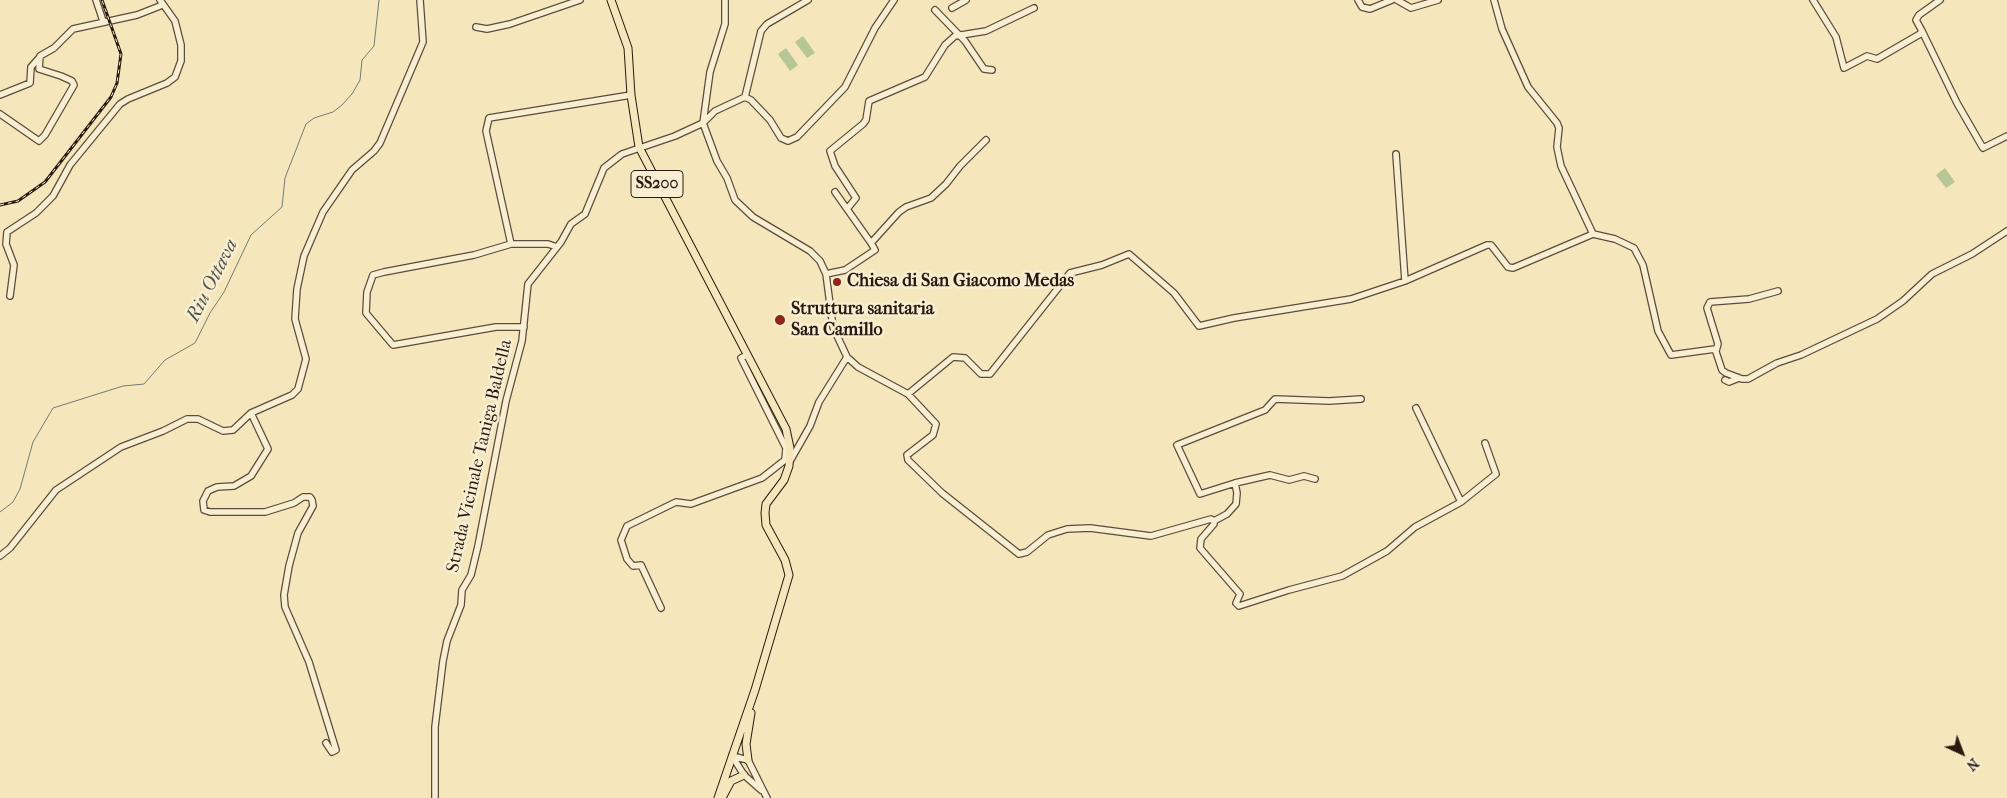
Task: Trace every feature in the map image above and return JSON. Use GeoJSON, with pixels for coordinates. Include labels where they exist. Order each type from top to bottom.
{"type":"FeatureCollection","features":[{"type":"Feature","properties":{"kind":"main road","name":"SS200"},"geometry":{"type":"LineString","coordinates":[[612,1],[628,48],[631,95],[639,147],[786,429],[790,448],[789,463],[784,480],[766,504],[765,513],[766,525],[785,560],[789,575],[755,690],[732,756],[720,798]]}},
{"type":"Feature","properties":{"kind":"main road"},"geometry":{"type":"LineString","coordinates":[[748,760],[746,744],[755,690]]}},
{"type":"Feature","properties":{"kind":"main road"},"geometry":{"type":"LineString","coordinates":[[720,798],[731,780],[744,775]]}},
{"type":"Feature","properties":{"kind":"street"},"geometry":{"type":"LineString","coordinates":[[96,0],[103,20]]}},
{"type":"Feature","properties":{"kind":"street"},"geometry":{"type":"LineString","coordinates":[[0,556],[10,548],[65,482],[121,447],[163,431],[187,419],[198,419],[223,431],[233,430],[251,413],[292,395],[298,390],[306,358],[295,319],[297,289],[304,256],[323,212],[352,170],[374,151],[380,143],[423,42],[420,0]]}},
{"type":"Feature","properties":{"kind":"street"},"geometry":{"type":"LineString","coordinates":[[476,27],[487,29],[510,24],[580,0]]}},
{"type":"Feature","properties":{"kind":"street"},"geometry":{"type":"LineString","coordinates":[[725,0],[725,24],[710,72],[703,122],[717,161],[727,178],[735,200],[753,217],[810,251],[820,261],[826,274],[833,327],[847,357],[858,367],[908,394],[936,424],[933,435],[907,455],[908,460],[942,493],[1019,554],[1027,552],[1048,535],[1067,529],[1090,528],[1151,536],[1211,519],[1214,521]]}},
{"type":"Feature","properties":{"kind":"street"},"geometry":{"type":"LineString","coordinates":[[808,0],[767,24],[761,31],[745,97],[751,100],[770,120],[782,138],[788,141],[797,138],[845,87],[875,28],[894,0]]}},
{"type":"Feature","properties":{"kind":"street"},"geometry":{"type":"LineString","coordinates":[[952,8],[966,0]]}},
{"type":"Feature","properties":{"kind":"street"},"geometry":{"type":"LineString","coordinates":[[1358,0],[1362,7],[1370,9],[1392,0]]}},
{"type":"Feature","properties":{"kind":"street"},"geometry":{"type":"LineString","coordinates":[[1398,0],[1411,8],[1438,0]]}},
{"type":"Feature","properties":{"kind":"street"},"geometry":{"type":"LineString","coordinates":[[1494,0],[1502,29],[1528,88],[1557,123],[1559,128],[1557,147],[1561,166],[1593,234]]}},
{"type":"Feature","properties":{"kind":"street"},"geometry":{"type":"LineString","coordinates":[[1813,0],[1836,37],[1844,68],[1867,56],[1877,59],[1922,31]]}},
{"type":"Feature","properties":{"kind":"street"},"geometry":{"type":"LineString","coordinates":[[1940,0],[1919,15],[1916,20],[1957,103],[1983,148],[2007,136]]}},
{"type":"Feature","properties":{"kind":"street"},"geometry":{"type":"LineString","coordinates":[[0,95],[30,84],[32,67],[39,58],[54,48],[73,28],[103,20],[138,14],[160,6],[161,1]]}},
{"type":"Feature","properties":{"kind":"street"},"geometry":{"type":"LineString","coordinates":[[10,296],[14,265],[6,244],[7,232],[36,213],[53,196],[70,165],[120,104],[167,83],[175,77],[181,61],[181,45],[175,21],[161,1]]}},
{"type":"Feature","properties":{"kind":"street"},"geometry":{"type":"LineString","coordinates":[[847,209],[856,198],[835,166],[830,151],[863,124],[866,120],[869,101],[925,77],[945,46],[955,36],[986,31],[1034,8]]}},
{"type":"Feature","properties":{"kind":"street"},"geometry":{"type":"LineString","coordinates":[[936,10],[984,69],[992,70]]}},
{"type":"Feature","properties":{"kind":"street"},"geometry":{"type":"LineString","coordinates":[[0,114],[39,141],[45,135],[74,85],[72,81],[61,76],[39,70],[39,58]]}},
{"type":"Feature","properties":{"kind":"street"},"geometry":{"type":"LineString","coordinates":[[511,244],[486,131],[489,118],[631,95]]}},
{"type":"Feature","properties":{"kind":"street","name":"Strada Vicinale Taniga Baldella"},"geometry":{"type":"LineString","coordinates":[[626,152],[675,136],[703,122],[716,111],[745,97]]}},
{"type":"Feature","properties":{"kind":"street","name":"Strada Vicinale Taniga Baldella"},"geometry":{"type":"LineString","coordinates":[[435,798],[435,727],[443,661],[447,641],[462,605],[462,590],[471,575],[478,546],[506,401],[524,327],[528,284],[557,247],[572,224],[585,214],[604,168],[612,160],[634,146],[637,135]]}},
{"type":"Feature","properties":{"kind":"street"},"geometry":{"type":"LineString","coordinates":[[871,243],[906,207],[931,198],[986,140]]}},
{"type":"Feature","properties":{"kind":"street"},"geometry":{"type":"LineString","coordinates":[[626,152],[638,151],[643,157]]}},
{"type":"Feature","properties":{"kind":"street"},"geometry":{"type":"LineString","coordinates":[[1396,154],[1405,281]]}},
{"type":"Feature","properties":{"kind":"street"},"geometry":{"type":"LineString","coordinates":[[826,274],[845,270],[875,250],[835,192]]}},
{"type":"Feature","properties":{"kind":"street"},"geometry":{"type":"LineString","coordinates":[[1778,290],[1749,299],[1710,302],[1707,308],[1718,344],[1716,351],[1722,370],[1739,378],[1748,379],[1777,363],[1807,352],[1877,319],[1903,301],[1932,274],[1972,254],[2007,231]]}},
{"type":"Feature","properties":{"kind":"street"},"geometry":{"type":"LineString","coordinates":[[908,394],[953,357],[965,358],[982,374],[990,374],[1070,273],[1129,254],[1149,268],[1174,293],[1199,326],[1234,318],[1351,299],[1405,281],[1487,245],[1491,245],[1508,267],[1513,268],[1593,234],[1615,239],[1634,248],[1643,265],[1658,331],[1671,355],[1710,349],[1716,351]]}},
{"type":"Feature","properties":{"kind":"street","name":"Strada Vicinale Taniga Baldella"},"geometry":{"type":"LineString","coordinates":[[524,327],[496,327],[393,345],[366,313],[367,292],[374,275],[511,244],[548,244],[557,247]]}},
{"type":"Feature","properties":{"kind":"street"},"geometry":{"type":"LineString","coordinates":[[661,608],[641,565],[633,566],[627,559],[621,540],[627,526],[676,502],[691,504],[762,478],[785,460],[786,448],[741,358],[747,355]]}},
{"type":"Feature","properties":{"kind":"street"},"geometry":{"type":"LineString","coordinates":[[789,463],[810,426],[818,402],[847,357]]}},
{"type":"Feature","properties":{"kind":"street"},"geometry":{"type":"LineString","coordinates":[[1725,380],[1729,382],[1739,378]]}},
{"type":"Feature","properties":{"kind":"street"},"geometry":{"type":"LineString","coordinates":[[1315,479],[1304,476],[1289,480],[1270,475],[1200,494],[1177,445],[1265,410],[1275,399],[1329,401],[1361,399]]}},
{"type":"Feature","properties":{"kind":"street"},"geometry":{"type":"LineString","coordinates":[[1416,408],[1461,502]]}},
{"type":"Feature","properties":{"kind":"street"},"geometry":{"type":"LineString","coordinates":[[251,413],[268,449],[251,476],[234,486],[217,487],[208,491],[203,501],[204,510],[210,512],[265,512],[294,503],[303,497],[310,497],[312,500],[313,506],[298,533],[289,566],[284,595],[285,607],[309,662],[336,750],[332,752],[326,743]]}},
{"type":"Feature","properties":{"kind":"street"},"geometry":{"type":"LineString","coordinates":[[1235,483],[1237,493],[1236,504],[1227,514],[1214,521],[1201,539],[1200,548],[1240,594],[1236,603],[1239,606],[1342,576],[1387,551],[1415,527],[1461,502],[1496,474],[1486,443]]}},
{"type":"Feature","properties":{"kind":"street"},"geometry":{"type":"LineString","coordinates":[[732,756],[748,760],[766,796]]}},
{"type":"Feature","properties":{"kind":"street"},"geometry":{"type":"LineString","coordinates":[[732,756],[744,775],[766,796]]}},
{"type":"Feature","properties":{"kind":"green space"},"geometry":{"type":"Polygon","coordinates":[[[803,36],[815,53],[807,58],[795,42],[803,36]]]}},
{"type":"Feature","properties":{"kind":"green space"},"geometry":{"type":"Polygon","coordinates":[[[786,48],[798,65],[790,71],[778,54],[786,48]]]}},
{"type":"Feature","properties":{"kind":"green space"},"geometry":{"type":"Polygon","coordinates":[[[1945,168],[1955,182],[1946,188],[1936,175],[1945,168]]]}},
{"type":"Feature","properties":{"kind":"waterway","name":"Riu Ottava"},"geometry":{"type":"LineString","coordinates":[[0,512],[13,502],[20,489],[33,442],[53,408],[123,386],[144,384],[165,360],[195,343],[210,313],[224,292],[251,235],[282,207],[285,178],[306,124],[314,118],[333,112],[342,105],[352,94],[360,80],[362,60],[374,46],[379,0]]}},
{"type":"Feature","properties":{"kind":"railway"},"geometry":{"type":"LineString","coordinates":[[0,205],[18,201],[45,182],[111,97],[117,83],[121,54],[102,0]]}},
{"type":"Feature","properties":{"kind":"place","name":"Chiesa di San Giacomo Medas"},"geometry":{"type":"Point","coordinates":[837,282]}},
{"type":"Feature","properties":{"kind":"place","name":"Struttura sanitaria San Camillo"},"geometry":{"type":"Point","coordinates":[780,320]}}]}
